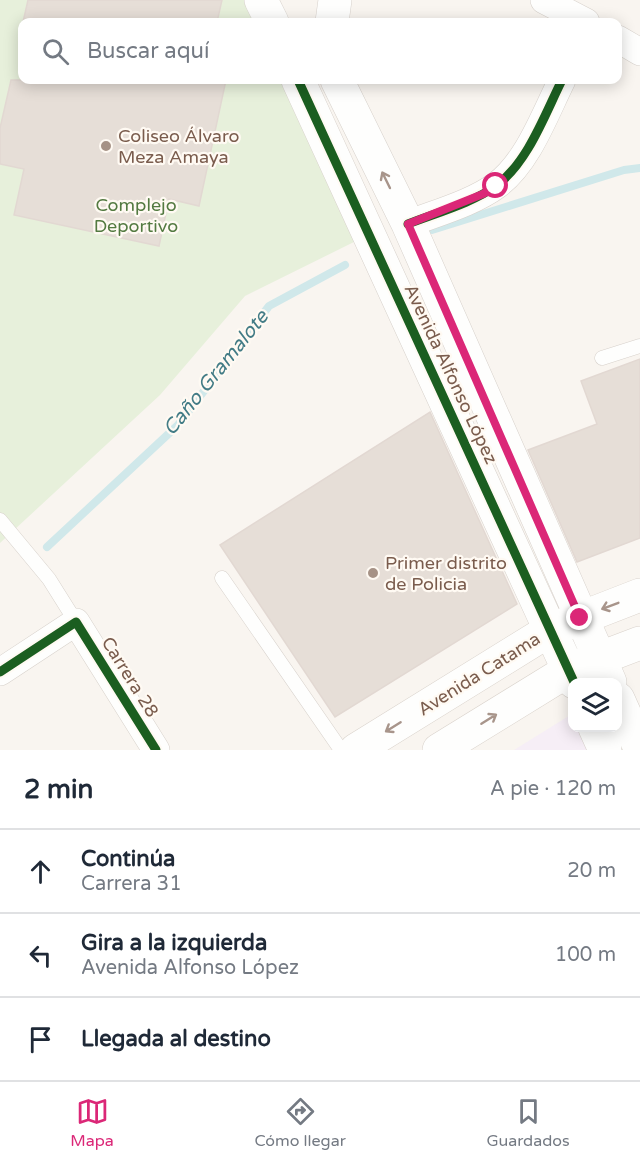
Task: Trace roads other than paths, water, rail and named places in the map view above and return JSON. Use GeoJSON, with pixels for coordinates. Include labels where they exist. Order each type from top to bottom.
{"type":"FeatureCollection","features":[{"type":"Feature","properties":{"kind":"street"},"geometry":{"type":"LineString","coordinates":[[261,0],[270,18]]}},
{"type":"Feature","properties":{"kind":"street"},"geometry":{"type":"LineString","coordinates":[[333,18],[335,0]]}},
{"type":"Feature","properties":{"kind":"street"},"geometry":{"type":"LineString","coordinates":[[544,0],[578,18]]}},
{"type":"Feature","properties":{"kind":"street"},"geometry":{"type":"LineString","coordinates":[[622,41],[640,52]]}},
{"type":"Feature","properties":{"kind":"street","name":"Avenida Alfonso López"},"geometry":{"type":"LineString","coordinates":[[300,84],[571,676]]}},
{"type":"Feature","properties":{"kind":"street","name":"Avenida Alfonso López"},"geometry":{"type":"LineString","coordinates":[[339,84],[408,224],[604,671]]}},
{"type":"Feature","properties":{"kind":"street"},"geometry":{"type":"LineString","coordinates":[[408,224],[483,194],[496,186],[518,164],[560,84]]}},
{"type":"Feature","properties":{"kind":"street","name":"Avenida Catama"},"geometry":{"type":"LineString","coordinates":[[356,750],[550,630],[640,595]]}},
{"type":"Feature","properties":{"kind":"street"},"geometry":{"type":"LineString","coordinates":[[0,672],[76,622]]}},
{"type":"Feature","properties":{"kind":"street","name":"Carrera 28"},"geometry":{"type":"LineString","coordinates":[[76,622],[156,750]]}},
{"type":"Feature","properties":{"kind":"street"},"geometry":{"type":"LineString","coordinates":[[439,750],[571,676],[604,671],[640,643]]}},
{"type":"Feature","properties":{"kind":"street"},"geometry":{"type":"LineString","coordinates":[[622,708],[640,748]]}},
{"type":"Feature","properties":{"kind":"street"},"geometry":{"type":"LineString","coordinates":[[597,732],[605,750]]}},
{"type":"Feature","properties":{"kind":"lane"},"geometry":{"type":"LineString","coordinates":[[602,358],[640,346]]}},
{"type":"Feature","properties":{"kind":"lane","name":"Carrera 28"},"geometry":{"type":"LineString","coordinates":[[0,520],[49,579],[76,622]]}},
{"type":"Feature","properties":{"kind":"lane"},"geometry":{"type":"LineString","coordinates":[[222,578],[341,750]]}},
{"type":"Feature","properties":{"kind":"waterway","name":"Caño Gramalote"},"geometry":{"type":"LineString","coordinates":[[432,230],[624,170],[640,168]]}},
{"type":"Feature","properties":{"kind":"waterway","name":"Caño Gramalote"},"geometry":{"type":"LineString","coordinates":[[47,547],[178,425],[269,306],[345,265]]}},
{"type":"Feature","properties":{"kind":"place","name":"Coliseo Álvaro Meza Amaya"},"geometry":{"type":"Point","coordinates":[106,146]}},
{"type":"Feature","properties":{"kind":"place","name":"Primer distrito de Policia"},"geometry":{"type":"Point","coordinates":[373,573]}},
{"type":"Feature","properties":{"kind":"park label","name":"Complejo Deportivo"},"geometry":{"type":"Point","coordinates":[136,215]}}]}
